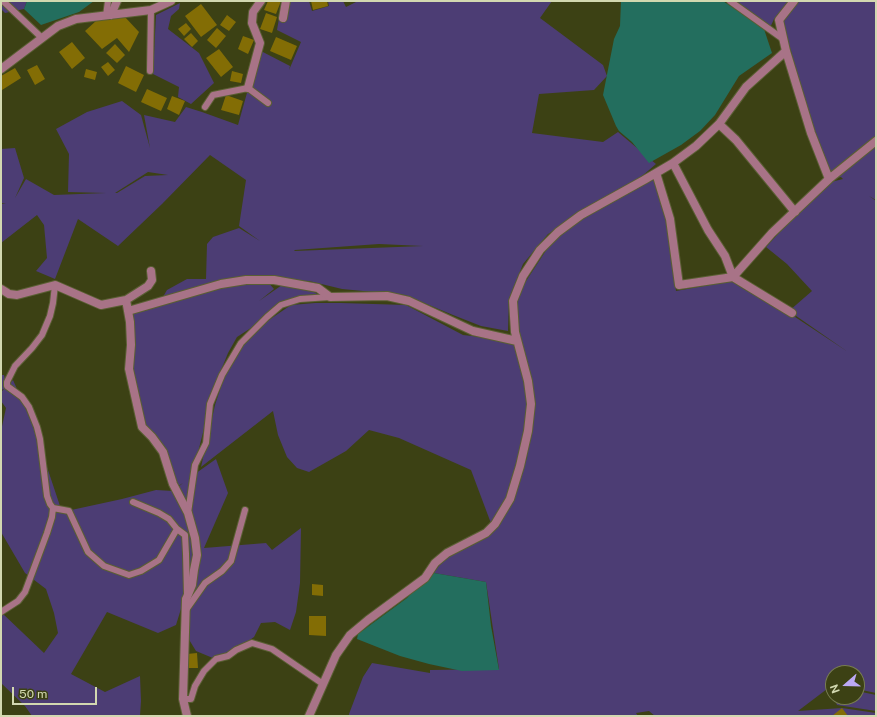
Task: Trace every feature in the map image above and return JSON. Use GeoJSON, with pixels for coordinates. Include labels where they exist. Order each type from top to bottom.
{"type":"FeatureCollection","features":[{"type":"Feature","properties":{"kind":"street"},"geometry":{"type":"LineString","coordinates":[[109,16],[117,1]]}},
{"type":"Feature","properties":{"kind":"street"},"geometry":{"type":"LineString","coordinates":[[1,69],[58,26],[76,19],[151,10],[171,1]]}},
{"type":"Feature","properties":{"kind":"street"},"geometry":{"type":"LineString","coordinates":[[248,88],[260,43],[252,22],[252,12],[261,1]]}},
{"type":"Feature","properties":{"kind":"street"},"geometry":{"type":"LineString","coordinates":[[283,18],[286,1]]}},
{"type":"Feature","properties":{"kind":"street"},"geometry":{"type":"LineString","coordinates":[[794,1],[779,20],[786,51],[810,133],[829,179]]}},
{"type":"Feature","properties":{"kind":"street"},"geometry":{"type":"LineString","coordinates":[[309,716],[336,655],[350,635],[425,578],[435,563],[448,553],[486,533],[495,524],[510,498],[520,466],[528,432],[531,404],[528,381],[515,332],[513,300],[523,276],[540,250],[558,232],[581,215],[673,163],[696,146],[719,124],[746,87],[786,51]]}},
{"type":"Feature","properties":{"kind":"street"},"geometry":{"type":"LineString","coordinates":[[719,124],[736,140],[795,212]]}},
{"type":"Feature","properties":{"kind":"street"},"geometry":{"type":"LineString","coordinates":[[656,173],[670,219],[679,285],[734,277],[772,233],[829,179],[876,141]]}},
{"type":"Feature","properties":{"kind":"street"},"geometry":{"type":"LineString","coordinates":[[673,163],[708,230],[725,256],[734,277],[792,313]]}},
{"type":"Feature","properties":{"kind":"street"},"geometry":{"type":"LineString","coordinates":[[1,289],[9,294],[16,295],[56,285],[101,305],[126,300],[148,286],[152,280],[151,271]]}},
{"type":"Feature","properties":{"kind":"street"},"geometry":{"type":"LineString","coordinates":[[128,311],[221,284],[246,280],[274,280],[318,288],[330,297],[386,296],[410,301],[473,331],[517,341]]}},
{"type":"Feature","properties":{"kind":"street"},"geometry":{"type":"LineString","coordinates":[[126,300],[130,322],[131,345],[129,368],[142,427],[152,437],[163,452],[173,484],[188,513],[195,538],[197,555],[192,585],[186,597],[183,699],[187,716]]}},
{"type":"Feature","properties":{"kind":"lane"},"geometry":{"type":"LineString","coordinates":[[2,1],[42,38]]}},
{"type":"Feature","properties":{"kind":"lane"},"geometry":{"type":"LineString","coordinates":[[108,1],[109,16]]}},
{"type":"Feature","properties":{"kind":"lane"},"geometry":{"type":"LineString","coordinates":[[730,1],[784,39]]}},
{"type":"Feature","properties":{"kind":"lane"},"geometry":{"type":"LineString","coordinates":[[150,71],[151,10]]}},
{"type":"Feature","properties":{"kind":"lane"},"geometry":{"type":"LineString","coordinates":[[205,107],[213,95],[248,88],[268,103]]}},
{"type":"Feature","properties":{"kind":"lane"},"geometry":{"type":"LineString","coordinates":[[1,612],[18,601],[25,592],[52,517],[53,508],[47,496],[40,439],[37,427],[29,407],[22,397],[7,386],[6,382],[15,366],[42,335],[50,316],[56,285]]}},
{"type":"Feature","properties":{"kind":"lane"},"geometry":{"type":"LineString","coordinates":[[188,513],[195,465],[206,443],[210,404],[222,375],[241,343],[280,305],[300,299],[330,297]]}},
{"type":"Feature","properties":{"kind":"lane"},"geometry":{"type":"LineString","coordinates":[[133,502],[169,519],[177,529],[185,535],[186,597]]}},
{"type":"Feature","properties":{"kind":"lane"},"geometry":{"type":"LineString","coordinates":[[53,508],[69,511],[88,552],[104,566],[129,575],[141,571],[158,560],[177,529]]}},
{"type":"Feature","properties":{"kind":"lane"},"geometry":{"type":"LineString","coordinates":[[186,610],[205,583],[222,571],[231,560],[244,510]]}},
{"type":"Feature","properties":{"kind":"lane"},"geometry":{"type":"LineString","coordinates":[[183,699],[191,699],[195,686],[204,671],[216,659],[228,656],[236,650],[252,643],[272,649],[323,684]]}},
{"type":"Feature","properties":{"kind":"shaded area"},"geometry":{"type":"Polygon","coordinates":[[[1,1],[27,1],[24,9],[5,13],[1,9],[1,1]]]}},
{"type":"Feature","properties":{"kind":"shaded area"},"geometry":{"type":"Polygon","coordinates":[[[282,1],[309,1],[312,11],[329,6],[328,1],[343,1],[346,7],[358,1],[552,1],[540,18],[603,65],[607,76],[594,90],[539,94],[532,133],[603,142],[618,132],[656,164],[627,189],[586,212],[619,198],[655,178],[669,226],[676,291],[731,281],[747,291],[786,309],[786,311],[848,352],[789,311],[812,291],[787,264],[766,247],[788,223],[831,182],[843,179],[841,177],[829,179],[811,128],[791,51],[779,20],[794,1],[876,1],[876,200],[869,196],[876,201],[876,693],[865,691],[865,665],[825,665],[825,691],[798,711],[842,708],[876,713],[876,716],[655,716],[649,711],[636,713],[638,716],[349,716],[363,677],[372,663],[430,673],[430,670],[499,669],[486,582],[434,573],[447,553],[492,526],[471,470],[399,438],[369,430],[346,451],[309,472],[297,468],[287,457],[278,435],[273,411],[201,467],[215,405],[225,374],[244,337],[291,305],[341,303],[406,305],[463,335],[517,341],[513,301],[558,232],[579,216],[548,234],[523,264],[509,299],[508,331],[481,326],[405,295],[342,289],[309,281],[266,280],[274,289],[259,301],[282,285],[314,292],[319,295],[291,302],[237,337],[228,353],[215,385],[192,476],[216,459],[228,493],[204,548],[266,543],[272,550],[301,528],[300,583],[296,612],[290,630],[275,622],[261,623],[254,637],[220,661],[196,651],[185,633],[196,560],[176,625],[158,633],[107,612],[71,674],[105,692],[140,676],[140,716],[32,716],[25,706],[1,683],[1,612],[44,653],[58,633],[54,613],[46,589],[25,573],[1,532],[1,431],[6,408],[1,401],[1,392],[4,389],[1,390],[1,375],[4,375],[7,386],[13,380],[33,425],[62,512],[156,490],[173,491],[183,483],[175,488],[163,452],[142,427],[131,376],[128,311],[160,302],[167,290],[187,279],[206,279],[207,244],[213,237],[239,228],[260,241],[239,226],[246,180],[210,155],[118,246],[78,219],[55,279],[36,271],[47,258],[44,225],[37,215],[1,243],[1,204],[6,203],[1,203],[1,149],[15,148],[24,178],[15,198],[26,179],[54,195],[106,193],[68,192],[69,154],[56,129],[87,112],[122,101],[141,115],[150,148],[144,115],[175,122],[186,107],[238,125],[259,50],[290,66],[289,70],[301,42],[277,30],[282,1]],[[148,172],[115,193],[145,176],[168,175],[148,172]],[[379,244],[295,250],[294,251],[423,246],[379,244]],[[529,419],[514,484],[527,458],[529,419]]]}},
{"type":"Feature","properties":{"kind":"shaded area"},"geometry":{"type":"Polygon","coordinates":[[[725,1],[789,1],[774,19],[769,30],[725,1]]]}},
{"type":"Feature","properties":{"kind":"shaded area"},"geometry":{"type":"Polygon","coordinates":[[[180,3],[179,9],[171,16],[168,29],[199,53],[214,83],[191,104],[178,97],[179,87],[153,74],[156,15],[180,3]]]}},
{"type":"Feature","properties":{"kind":"shaded area"},"geometry":{"type":"Polygon","coordinates":[[[865,693],[876,695],[876,711],[837,705],[865,705],[865,693]]]}},
{"type":"Feature","properties":{"kind":"water"},"geometry":{"type":"Polygon","coordinates":[[[27,1],[94,1],[79,12],[41,25],[24,9],[27,1]]]}},
{"type":"Feature","properties":{"kind":"water"},"geometry":{"type":"Polygon","coordinates":[[[621,1],[723,1],[764,29],[772,53],[739,76],[715,115],[700,131],[681,145],[649,163],[632,142],[619,131],[603,95],[614,39],[620,26],[621,1]]]}},
{"type":"Feature","properties":{"kind":"water"},"geometry":{"type":"Polygon","coordinates":[[[434,573],[486,582],[491,626],[499,670],[462,671],[429,664],[400,656],[357,639],[358,634],[407,598],[434,573]]]}},
{"type":"Feature","properties":{"kind":"building"},"geometry":{"type":"Polygon","coordinates":[[[268,1],[281,1],[276,14],[264,10],[268,1]]]}},
{"type":"Feature","properties":{"kind":"building"},"geometry":{"type":"Polygon","coordinates":[[[311,1],[327,1],[328,6],[313,10],[311,1]]]}},
{"type":"Feature","properties":{"kind":"building"},"geometry":{"type":"Polygon","coordinates":[[[201,4],[217,25],[201,37],[185,16],[201,4]]]}},
{"type":"Feature","properties":{"kind":"building"},"geometry":{"type":"Polygon","coordinates":[[[266,13],[277,17],[272,33],[260,29],[266,13]]]}},
{"type":"Feature","properties":{"kind":"building"},"geometry":{"type":"Polygon","coordinates":[[[227,15],[236,22],[229,31],[220,25],[227,15]]]}},
{"type":"Feature","properties":{"kind":"building"},"geometry":{"type":"Polygon","coordinates":[[[124,16],[139,32],[129,52],[117,38],[102,49],[85,31],[97,20],[124,16]]]}},
{"type":"Feature","properties":{"kind":"building"},"geometry":{"type":"Polygon","coordinates":[[[186,23],[191,29],[184,36],[178,29],[186,23]]]}},
{"type":"Feature","properties":{"kind":"building"},"geometry":{"type":"Polygon","coordinates":[[[217,28],[226,36],[216,48],[207,40],[217,28]]]}},
{"type":"Feature","properties":{"kind":"building"},"geometry":{"type":"Polygon","coordinates":[[[191,33],[198,41],[192,47],[184,39],[191,33]]]}},
{"type":"Feature","properties":{"kind":"building"},"geometry":{"type":"Polygon","coordinates":[[[243,36],[254,40],[248,54],[238,49],[243,36]]]}},
{"type":"Feature","properties":{"kind":"building"},"geometry":{"type":"Polygon","coordinates":[[[276,37],[297,46],[291,60],[270,51],[276,37]]]}},
{"type":"Feature","properties":{"kind":"building"},"geometry":{"type":"Polygon","coordinates":[[[72,42],[85,58],[72,69],[59,52],[72,42]]]}},
{"type":"Feature","properties":{"kind":"building"},"geometry":{"type":"Polygon","coordinates":[[[115,44],[125,55],[117,63],[106,53],[115,44]]]}},
{"type":"Feature","properties":{"kind":"building"},"geometry":{"type":"Polygon","coordinates":[[[219,49],[233,67],[221,77],[206,58],[219,49]]]}},
{"type":"Feature","properties":{"kind":"building"},"geometry":{"type":"Polygon","coordinates":[[[108,62],[115,70],[108,76],[101,67],[108,62]]]}},
{"type":"Feature","properties":{"kind":"building"},"geometry":{"type":"Polygon","coordinates":[[[37,65],[45,79],[35,85],[27,70],[37,65]]]}},
{"type":"Feature","properties":{"kind":"building"},"geometry":{"type":"Polygon","coordinates":[[[126,66],[144,75],[136,92],[118,83],[126,66]]]}},
{"type":"Feature","properties":{"kind":"building"},"geometry":{"type":"Polygon","coordinates":[[[15,68],[21,78],[2,90],[1,76],[15,68]]]}},
{"type":"Feature","properties":{"kind":"building"},"geometry":{"type":"Polygon","coordinates":[[[86,69],[97,72],[95,80],[84,77],[86,69]]]}},
{"type":"Feature","properties":{"kind":"building"},"geometry":{"type":"Polygon","coordinates":[[[232,71],[243,74],[241,83],[230,81],[232,71]]]}},
{"type":"Feature","properties":{"kind":"building"},"geometry":{"type":"Polygon","coordinates":[[[147,89],[167,98],[161,111],[141,102],[147,89]]]}},
{"type":"Feature","properties":{"kind":"building"},"geometry":{"type":"Polygon","coordinates":[[[226,95],[243,101],[239,115],[221,110],[226,95]]]}},
{"type":"Feature","properties":{"kind":"building"},"geometry":{"type":"Polygon","coordinates":[[[172,96],[185,101],[179,115],[167,109],[172,96]]]}},
{"type":"Feature","properties":{"kind":"building"},"geometry":{"type":"Polygon","coordinates":[[[312,584],[323,585],[323,596],[312,595],[312,584]]]}},
{"type":"Feature","properties":{"kind":"building"},"geometry":{"type":"Polygon","coordinates":[[[309,616],[326,616],[326,636],[309,635],[309,616]]]}},
{"type":"Feature","properties":{"kind":"building"},"geometry":{"type":"Polygon","coordinates":[[[197,653],[198,668],[188,668],[187,654],[197,653]]]}},
{"type":"Feature","properties":{"kind":"building"},"geometry":{"type":"Polygon","coordinates":[[[842,708],[848,716],[832,716],[842,708]]]}}]}
